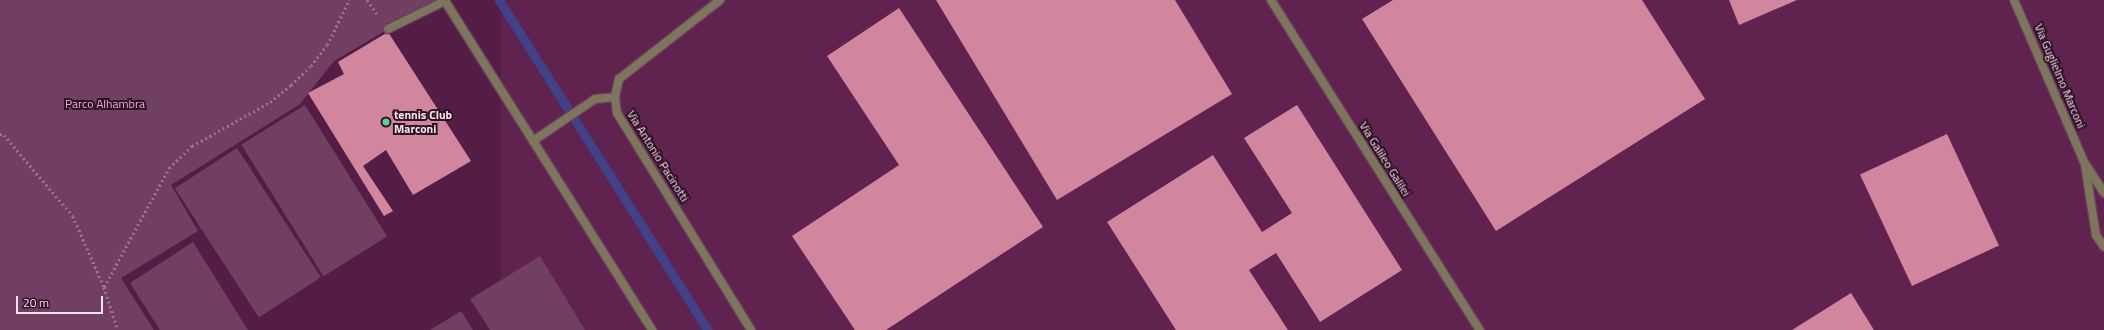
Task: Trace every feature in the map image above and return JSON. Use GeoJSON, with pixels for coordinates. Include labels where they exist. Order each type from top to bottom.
{"type":"FeatureCollection","features":[{"type":"Feature","properties":{"kind":"street","name":"Via Antonio Pacinotti"},"geometry":{"type":"LineString","coordinates":[[720,0],[619,79],[615,97],[617,113],[751,330]]}},
{"type":"Feature","properties":{"kind":"street","name":"Via Galileo Galilei"},"geometry":{"type":"LineString","coordinates":[[1271,0],[1480,330]]}},
{"type":"Feature","properties":{"kind":"street","name":"Via Guglielmo Marconi"},"geometry":{"type":"LineString","coordinates":[[2014,0],[2084,162],[2104,193]]}},
{"type":"Feature","properties":{"kind":"street"},"geometry":{"type":"LineString","coordinates":[[388,28],[445,1],[652,330]]}},
{"type":"Feature","properties":{"kind":"street"},"geometry":{"type":"LineString","coordinates":[[533,141],[595,99],[615,97]]}},
{"type":"Feature","properties":{"kind":"street","name":"Via Guglielmo Marconi"},"geometry":{"type":"LineString","coordinates":[[2084,162],[2096,235],[2104,247]]}},
{"type":"Feature","properties":{"kind":"path"},"geometry":{"type":"LineString","coordinates":[[104,287],[169,168],[192,146],[270,102],[291,85],[311,66],[327,45],[349,0]]}},
{"type":"Feature","properties":{"kind":"path"},"geometry":{"type":"LineString","coordinates":[[0,134],[4,135],[73,216],[104,287],[118,330]]}},
{"type":"Feature","properties":{"kind":"shaded area"},"geometry":{"type":"Polygon","coordinates":[[[501,0],[2104,0],[2104,330],[501,330],[501,0]]]}},
{"type":"Feature","properties":{"kind":"green space","name":"Parco Alhambra"},"geometry":{"type":"Polygon","coordinates":[[[0,0],[437,0],[334,61],[300,104],[171,185],[198,231],[121,278],[154,330],[0,330],[0,0]]]}},
{"type":"Feature","properties":{"kind":"green space"},"geometry":{"type":"Polygon","coordinates":[[[305,105],[387,236],[324,276],[241,145],[305,105]]]}},
{"type":"Feature","properties":{"kind":"green space"},"geometry":{"type":"Polygon","coordinates":[[[237,148],[321,277],[259,317],[175,188],[237,148]]]}},
{"type":"Feature","properties":{"kind":"green space"},"geometry":{"type":"Polygon","coordinates":[[[193,242],[248,330],[160,330],[130,283],[193,242]]]}},
{"type":"Feature","properties":{"kind":"green space"},"geometry":{"type":"Polygon","coordinates":[[[540,256],[585,330],[490,330],[470,299],[540,256]]]}},
{"type":"Feature","properties":{"kind":"green space"},"geometry":{"type":"Polygon","coordinates":[[[461,311],[473,330],[430,330],[461,311]]]}},
{"type":"Feature","properties":{"kind":"building"},"geometry":{"type":"Polygon","coordinates":[[[936,0],[1175,0],[1232,94],[1057,200],[936,0]]]}},
{"type":"Feature","properties":{"kind":"building"},"geometry":{"type":"Polygon","coordinates":[[[1393,0],[1642,0],[1705,99],[1496,231],[1362,19],[1393,0]]]}},
{"type":"Feature","properties":{"kind":"building"},"geometry":{"type":"Polygon","coordinates":[[[1729,0],[1797,0],[1739,25],[1729,0]]]}},
{"type":"Feature","properties":{"kind":"building"},"geometry":{"type":"Polygon","coordinates":[[[899,8],[1043,227],[886,330],[855,330],[792,236],[899,165],[827,56],[899,8]]]}},
{"type":"Feature","properties":{"kind":"building","name":"tennis Club Marconi"},"geometry":{"type":"Polygon","coordinates":[[[388,32],[471,161],[413,195],[386,150],[363,166],[393,211],[384,216],[308,93],[344,74],[338,62],[388,32]]]}},
{"type":"Feature","properties":{"kind":"building"},"geometry":{"type":"Polygon","coordinates":[[[1297,105],[1402,270],[1320,322],[1276,253],[1249,270],[1288,330],[1176,330],[1107,222],[1213,155],[1262,232],[1292,213],[1244,138],[1297,105]]]}},
{"type":"Feature","properties":{"kind":"building"},"geometry":{"type":"Polygon","coordinates":[[[1947,134],[1999,245],[1912,286],[1860,175],[1947,134]]]}},
{"type":"Feature","properties":{"kind":"building"},"geometry":{"type":"Polygon","coordinates":[[[1851,293],[1874,330],[1792,330],[1851,293]]]}},
{"type":"Feature","properties":{"kind":"waterway"},"geometry":{"type":"LineString","coordinates":[[499,0],[708,330]]}},
{"type":"Feature","properties":{"kind":"place","name":"tennis Club Marconi"},"geometry":{"type":"Point","coordinates":[386,122]}}]}
